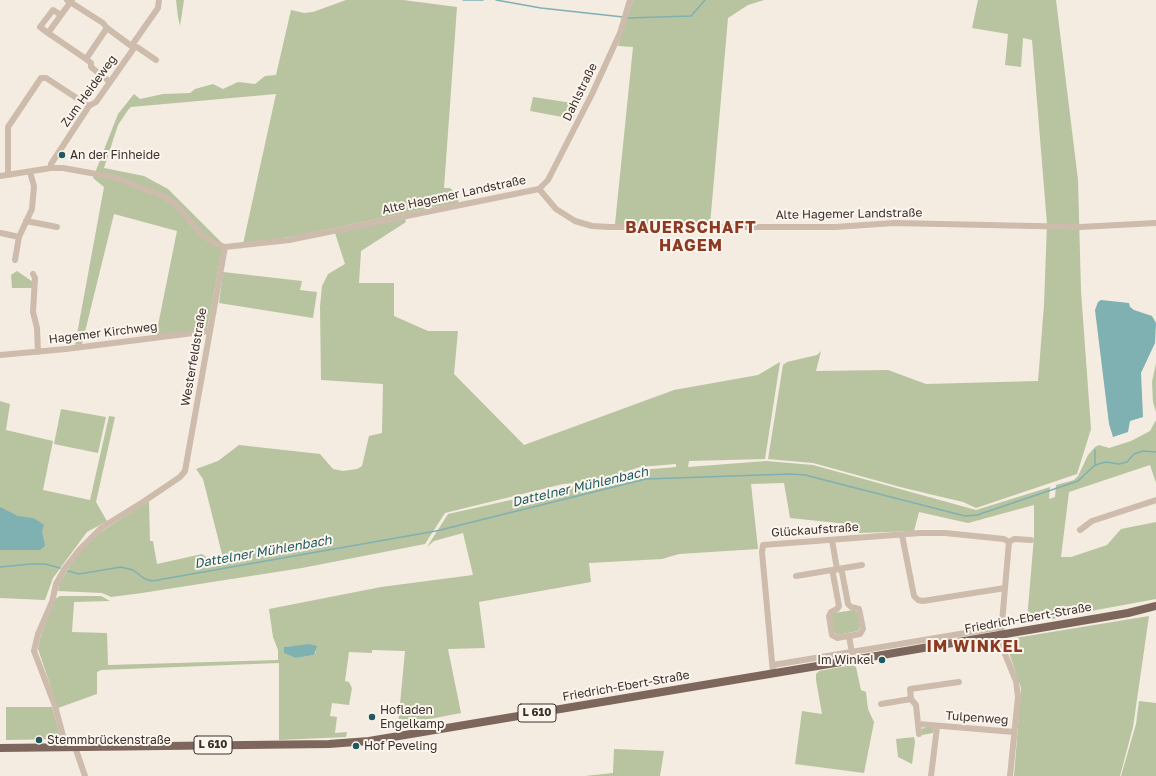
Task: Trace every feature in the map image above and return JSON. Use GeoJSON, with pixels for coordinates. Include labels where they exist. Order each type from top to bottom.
{"type":"FeatureCollection","features":[{"type":"Feature","properties":{"kind":"main road","name":"Friedrich-Ebert-Straße"},"geometry":{"type":"LineString","coordinates":[[0,748],[65,744],[75,747],[329,744],[369,741],[773,669],[1002,631],[1128,613],[1156,606]]}},
{"type":"Feature","properties":{"kind":"street","name":"Zum Heideweg"},"geometry":{"type":"LineString","coordinates":[[51,168],[51,164],[89,106],[96,102],[133,47],[158,8],[159,0]]}},
{"type":"Feature","properties":{"kind":"street","name":"Dahlstraße"},"geometry":{"type":"LineString","coordinates":[[540,189],[548,180],[592,94],[620,34],[630,0]]}},
{"type":"Feature","properties":{"kind":"street"},"geometry":{"type":"LineString","coordinates":[[48,33],[70,1],[103,23],[107,28],[133,47],[137,47],[156,60]]}},
{"type":"Feature","properties":{"kind":"street"},"geometry":{"type":"LineString","coordinates":[[61,15],[53,10],[40,27],[86,59],[91,64],[91,67],[110,82]]}},
{"type":"Feature","properties":{"kind":"street"},"geometry":{"type":"LineString","coordinates":[[86,59],[107,28]]}},
{"type":"Feature","properties":{"kind":"street"},"geometry":{"type":"LineString","coordinates":[[8,175],[8,127],[42,78],[46,78],[89,106]]}},
{"type":"Feature","properties":{"kind":"street"},"geometry":{"type":"LineString","coordinates":[[0,176],[51,168],[70,169],[113,177],[161,195],[176,205],[203,236],[214,243],[225,247]]}},
{"type":"Feature","properties":{"kind":"street"},"geometry":{"type":"LineString","coordinates":[[15,260],[20,237],[32,209],[34,186],[30,172]]}},
{"type":"Feature","properties":{"kind":"street","name":"Alte Hagemer Landstraße"},"geometry":{"type":"LineString","coordinates":[[225,247],[289,240],[540,189],[556,208],[575,221],[592,226],[610,227],[835,227],[894,224],[1080,226],[1156,222]]}},
{"type":"Feature","properties":{"kind":"street"},"geometry":{"type":"LineString","coordinates":[[26,221],[57,227]]}},
{"type":"Feature","properties":{"kind":"street"},"geometry":{"type":"LineString","coordinates":[[1,233],[20,237]]}},
{"type":"Feature","properties":{"kind":"street","name":"Westerfeldstraße"},"geometry":{"type":"LineString","coordinates":[[65,744],[55,706],[34,651],[38,634],[52,602],[56,584],[72,558],[101,528],[180,477],[185,471],[225,247]]}},
{"type":"Feature","properties":{"kind":"street"},"geometry":{"type":"LineString","coordinates":[[33,274],[36,278],[33,312],[38,352]]}},
{"type":"Feature","properties":{"kind":"street","name":"Hagemer Kirchweg"},"geometry":{"type":"LineString","coordinates":[[0,355],[38,352],[209,331]]}},
{"type":"Feature","properties":{"kind":"street"},"geometry":{"type":"LineString","coordinates":[[1080,530],[1092,522],[1156,500]]}},
{"type":"Feature","properties":{"kind":"street","name":"Glückaufstraße"},"geometry":{"type":"LineString","coordinates":[[773,669],[762,552],[763,545],[945,533],[1004,539],[1009,542],[1014,539],[1031,540]]}},
{"type":"Feature","properties":{"kind":"street"},"geometry":{"type":"LineString","coordinates":[[902,535],[914,596],[918,600],[923,601],[1005,588]]}},
{"type":"Feature","properties":{"kind":"street"},"geometry":{"type":"LineString","coordinates":[[832,540],[837,569],[842,572],[848,604],[850,607],[859,609],[864,629],[860,634],[837,638],[832,635],[829,614],[837,609],[838,606],[833,574],[837,569]]}},
{"type":"Feature","properties":{"kind":"street"},"geometry":{"type":"LineString","coordinates":[[1009,542],[1010,546],[1002,631],[1004,654],[1018,689],[1010,776]]}},
{"type":"Feature","properties":{"kind":"street"},"geometry":{"type":"LineString","coordinates":[[796,576],[862,565]]}},
{"type":"Feature","properties":{"kind":"street","name":"Friedrich-Ebert-Straße"},"geometry":{"type":"LineString","coordinates":[[773,669],[852,653],[1002,631]]}},
{"type":"Feature","properties":{"kind":"street"},"geometry":{"type":"LineString","coordinates":[[849,636],[852,653]]}},
{"type":"Feature","properties":{"kind":"street"},"geometry":{"type":"LineString","coordinates":[[919,734],[916,705],[911,699],[910,689],[958,682]]}},
{"type":"Feature","properties":{"kind":"street"},"geometry":{"type":"LineString","coordinates":[[881,704],[911,699]]}},
{"type":"Feature","properties":{"kind":"street","name":"Tulpenweg"},"geometry":{"type":"LineString","coordinates":[[918,723],[932,724],[937,727],[949,726],[1014,732]]}},
{"type":"Feature","properties":{"kind":"street","name":"Tulpenweg"},"geometry":{"type":"LineString","coordinates":[[933,776],[937,727]]}},
{"type":"Feature","properties":{"kind":"street"},"geometry":{"type":"LineString","coordinates":[[75,747],[85,776]]}},
{"type":"Feature","properties":{"kind":"green space"},"geometry":{"type":"Polygon","coordinates":[[[176,0],[184,0],[180,26],[178,17],[176,0]]]}},
{"type":"Feature","properties":{"kind":"green space"},"geometry":{"type":"Polygon","coordinates":[[[346,0],[403,0],[457,7],[444,188],[450,188],[459,196],[458,204],[440,206],[295,236],[243,244],[276,94],[131,107],[118,125],[104,168],[144,176],[168,189],[223,244],[207,330],[156,335],[177,231],[114,214],[82,344],[75,345],[104,187],[93,178],[118,114],[134,94],[140,99],[163,94],[190,93],[195,89],[213,84],[223,89],[238,82],[255,84],[265,76],[276,75],[291,10],[304,13],[313,12],[346,0]]]}},
{"type":"Feature","properties":{"kind":"green space"},"geometry":{"type":"Polygon","coordinates":[[[633,0],[764,0],[748,5],[728,18],[710,225],[615,224],[633,47],[618,46],[633,0]]]}},
{"type":"Feature","properties":{"kind":"green space"},"geometry":{"type":"Polygon","coordinates":[[[978,0],[1056,0],[1078,180],[1081,291],[1091,429],[1077,474],[976,508],[963,502],[904,488],[813,463],[768,459],[783,365],[787,362],[817,355],[821,351],[816,371],[888,370],[926,384],[1038,381],[1044,305],[1047,224],[1032,40],[1023,38],[1021,67],[1005,65],[1008,34],[972,28],[978,0]]]}},
{"type":"Feature","properties":{"kind":"green space"},"geometry":{"type":"Polygon","coordinates":[[[533,97],[579,104],[573,119],[530,111],[533,97]]]}},
{"type":"Feature","properties":{"kind":"green space"},"geometry":{"type":"Polygon","coordinates":[[[405,219],[406,222],[361,251],[359,283],[394,283],[394,316],[428,331],[458,331],[454,374],[524,445],[674,390],[758,375],[780,362],[765,459],[689,461],[688,467],[766,461],[813,465],[976,510],[1050,487],[1049,499],[1055,497],[1056,485],[1074,480],[1078,476],[1088,455],[1095,447],[1099,445],[1109,448],[1131,441],[1150,431],[1156,420],[1156,483],[1150,465],[1069,492],[1061,557],[1071,557],[1107,545],[1121,529],[1156,522],[1156,599],[1049,620],[1048,615],[1027,620],[1034,537],[1034,505],[968,523],[919,512],[914,531],[859,533],[857,525],[790,518],[784,483],[751,484],[758,549],[679,554],[662,559],[589,563],[591,582],[479,602],[485,648],[448,649],[461,713],[398,725],[405,651],[372,650],[372,653],[349,652],[345,681],[349,682],[352,688],[349,705],[332,703],[330,716],[337,717],[335,733],[347,732],[346,737],[279,740],[279,663],[101,670],[97,672],[97,694],[58,708],[38,649],[40,638],[55,599],[60,596],[101,596],[110,601],[74,602],[72,632],[107,633],[108,665],[278,660],[278,650],[273,637],[269,609],[381,587],[473,575],[463,533],[434,541],[427,547],[448,514],[569,487],[602,483],[640,470],[676,467],[676,464],[640,467],[596,481],[563,484],[445,513],[425,544],[302,568],[111,597],[102,593],[58,591],[59,584],[76,556],[96,535],[149,501],[150,541],[153,541],[157,564],[202,554],[209,559],[223,558],[203,479],[196,469],[218,461],[239,445],[320,454],[333,469],[343,471],[357,469],[362,466],[369,436],[382,433],[383,384],[321,380],[320,307],[322,286],[328,274],[345,264],[335,233],[405,219]],[[292,646],[285,647],[296,658],[314,655],[316,651],[292,646]]]}},
{"type":"Feature","properties":{"kind":"green space"},"geometry":{"type":"Polygon","coordinates":[[[17,271],[33,282],[32,288],[12,288],[11,275],[17,271]]]}},
{"type":"Feature","properties":{"kind":"green space"},"geometry":{"type":"Polygon","coordinates":[[[223,272],[302,281],[300,290],[317,292],[313,318],[219,303],[223,272]]]}},
{"type":"Feature","properties":{"kind":"green space"},"geometry":{"type":"Polygon","coordinates":[[[1156,363],[1156,412],[1153,402],[1152,382],[1156,363]]]}},
{"type":"Feature","properties":{"kind":"green space"},"geometry":{"type":"Polygon","coordinates":[[[0,401],[10,404],[6,430],[53,441],[43,490],[90,500],[109,416],[115,417],[96,502],[107,521],[87,532],[53,578],[45,600],[0,598],[0,401]]]}},
{"type":"Feature","properties":{"kind":"green space"},"geometry":{"type":"Polygon","coordinates":[[[61,409],[106,417],[98,453],[54,444],[61,409]]]}},
{"type":"Feature","properties":{"kind":"green space"},"geometry":{"type":"Polygon","coordinates":[[[854,610],[858,613],[860,627],[858,631],[837,635],[834,632],[831,616],[834,613],[854,610]]]}},
{"type":"Feature","properties":{"kind":"green space"},"geometry":{"type":"Polygon","coordinates":[[[1149,616],[1133,727],[1120,776],[1014,776],[1021,688],[1007,647],[1008,643],[1015,638],[1149,616]]]}},
{"type":"Feature","properties":{"kind":"green space"},"geometry":{"type":"Polygon","coordinates":[[[852,665],[856,667],[861,690],[866,692],[868,709],[874,722],[864,773],[795,764],[802,711],[822,714],[816,674],[819,671],[852,665]]]}},
{"type":"Feature","properties":{"kind":"green space"},"geometry":{"type":"Polygon","coordinates":[[[1139,701],[1156,703],[1156,776],[1121,776],[1136,724],[1139,701]]]}},
{"type":"Feature","properties":{"kind":"green space"},"geometry":{"type":"Polygon","coordinates":[[[6,707],[52,707],[61,739],[6,740],[6,707]]]}},
{"type":"Feature","properties":{"kind":"green space"},"geometry":{"type":"Polygon","coordinates":[[[931,726],[934,729],[933,733],[922,735],[921,729],[931,726]]]}},
{"type":"Feature","properties":{"kind":"green space"},"geometry":{"type":"Polygon","coordinates":[[[914,737],[915,742],[912,764],[898,757],[896,739],[914,737]]]}},
{"type":"Feature","properties":{"kind":"green space"},"geometry":{"type":"Polygon","coordinates":[[[614,749],[664,751],[660,776],[585,776],[613,773],[614,749]]]}},
{"type":"Feature","properties":{"kind":"water"},"geometry":{"type":"Polygon","coordinates":[[[1101,300],[1129,303],[1130,307],[1134,310],[1152,316],[1156,323],[1155,343],[1141,373],[1143,417],[1130,421],[1128,432],[1113,437],[1109,424],[1095,310],[1098,302],[1101,300]]]}},
{"type":"Feature","properties":{"kind":"water"},"geometry":{"type":"Polygon","coordinates":[[[0,507],[18,516],[33,518],[44,525],[42,531],[45,546],[40,550],[0,550],[0,507]]]}},
{"type":"Feature","properties":{"kind":"water"},"geometry":{"type":"Polygon","coordinates":[[[309,644],[317,646],[314,655],[296,658],[284,653],[284,647],[309,644]]]}},
{"type":"Feature","properties":{"kind":"waterway"},"geometry":{"type":"LineString","coordinates":[[463,0],[483,0]]}},
{"type":"Feature","properties":{"kind":"waterway"},"geometry":{"type":"LineString","coordinates":[[496,0],[541,8],[623,17]]}},
{"type":"Feature","properties":{"kind":"waterway"},"geometry":{"type":"LineString","coordinates":[[627,18],[691,16],[705,0]]}},
{"type":"Feature","properties":{"kind":"waterway"},"geometry":{"type":"LineString","coordinates":[[1095,450],[1095,464]]}},
{"type":"Feature","properties":{"kind":"waterway","name":"Dattelner Mühlenbach"},"geometry":{"type":"LineString","coordinates":[[68,571],[79,574],[121,567],[133,570],[145,579],[152,581],[436,531],[646,479],[790,474],[805,475],[965,516],[977,515],[1078,481],[1095,465],[1106,462],[1119,464],[1127,462],[1134,454],[1143,451],[1156,452]]}},
{"type":"Feature","properties":{"kind":"waterway","name":"Dattelner Mühlenbach"},"geometry":{"type":"LineString","coordinates":[[0,567],[45,564],[60,568]]}},
{"type":"Feature","properties":{"kind":"place","name":"An der Finheide"},"geometry":{"type":"Point","coordinates":[62,155]}},
{"type":"Feature","properties":{"kind":"place","name":"Im Winkel"},"geometry":{"type":"Point","coordinates":[882,660]}},
{"type":"Feature","properties":{"kind":"place","name":"Hofladen Engelkamp"},"geometry":{"type":"Point","coordinates":[372,717]}},
{"type":"Feature","properties":{"kind":"place","name":"Stemmbrückenstraße"},"geometry":{"type":"Point","coordinates":[39,740]}},
{"type":"Feature","properties":{"kind":"place","name":"Hof Peveling"},"geometry":{"type":"Point","coordinates":[356,746]}},
{"type":"Feature","properties":{"kind":"district","name":"BAUERSCHAFT HAGEM"},"geometry":{"type":"Point","coordinates":[691,237]}},
{"type":"Feature","properties":{"kind":"district","name":"IM WINKEL"},"geometry":{"type":"Point","coordinates":[975,647]}}]}
